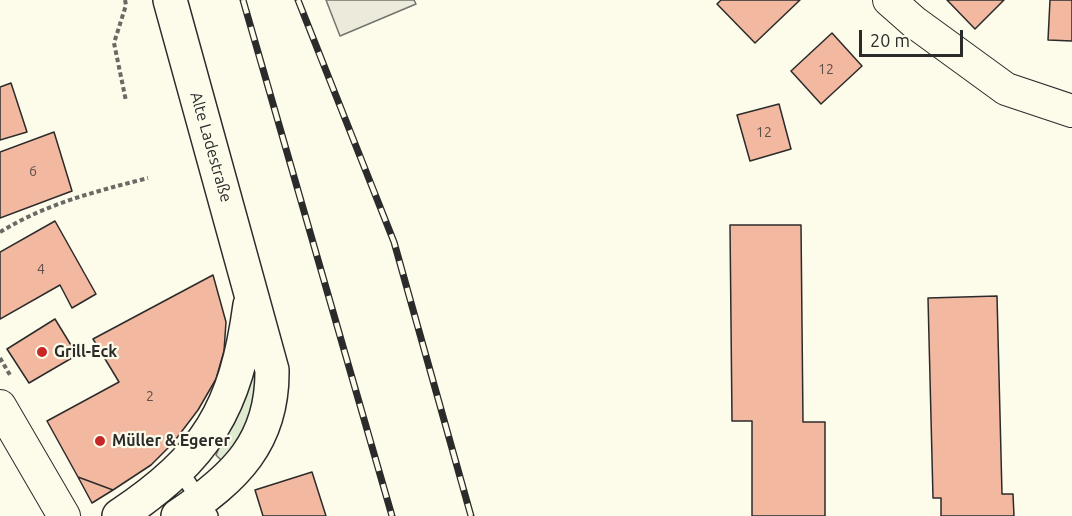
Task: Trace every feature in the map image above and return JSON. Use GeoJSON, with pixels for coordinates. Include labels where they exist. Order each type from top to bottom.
{"type":"FeatureCollection","features":[{"type":"Feature","properties":{"kind":"street","name":"Alte Ladestraße"},"geometry":{"type":"LineString","coordinates":[[170,0],[272,370],[273,398],[263,430],[246,458],[196,511]]}},
{"type":"Feature","properties":{"kind":"street"},"geometry":{"type":"LineString","coordinates":[[889,0],[914,22],[1006,88],[1072,111]]}},
{"type":"Feature","properties":{"kind":"street","name":"Alte Ladestraße"},"geometry":{"type":"LineString","coordinates":[[119,516],[149,495],[179,469],[208,436],[226,404],[238,368],[251,294]]}},
{"type":"Feature","properties":{"kind":"street"},"geometry":{"type":"LineString","coordinates":[[0,406],[64,516]]}},
{"type":"Feature","properties":{"kind":"lane"},"geometry":{"type":"LineString","coordinates":[[179,469],[196,511]]}},
{"type":"Feature","properties":{"kind":"path"},"geometry":{"type":"LineString","coordinates":[[125,0],[126,4],[114,43],[126,101]]}},
{"type":"Feature","properties":{"kind":"path"},"geometry":{"type":"LineString","coordinates":[[0,232],[32,213],[83,195],[148,178]]}},
{"type":"Feature","properties":{"kind":"green space"},"geometry":{"type":"Polygon","coordinates":[[[259,355],[255,423],[222,461],[216,455],[259,355]]]}},
{"type":"Feature","properties":{"kind":"shaded area"},"geometry":{"type":"Polygon","coordinates":[[[326,0],[414,0],[416,4],[340,36],[326,0]]]}},
{"type":"Feature","properties":{"kind":"building"},"geometry":{"type":"Polygon","coordinates":[[[721,0],[800,0],[755,43],[717,4],[721,0]]]}},
{"type":"Feature","properties":{"kind":"building"},"geometry":{"type":"Polygon","coordinates":[[[947,0],[1004,0],[975,29],[947,0]]]}},
{"type":"Feature","properties":{"kind":"building"},"geometry":{"type":"Polygon","coordinates":[[[1050,0],[1072,0],[1072,41],[1048,40],[1050,0]]]}},
{"type":"Feature","properties":{"kind":"building"},"geometry":{"type":"Polygon","coordinates":[[[832,33],[862,66],[821,104],[791,71],[832,33]]]}},
{"type":"Feature","properties":{"kind":"building"},"geometry":{"type":"Polygon","coordinates":[[[11,83],[27,132],[0,140],[0,87],[11,83]]]}},
{"type":"Feature","properties":{"kind":"building"},"geometry":{"type":"Polygon","coordinates":[[[779,104],[791,149],[750,161],[737,115],[779,104]]]}},
{"type":"Feature","properties":{"kind":"building"},"geometry":{"type":"Polygon","coordinates":[[[54,132],[72,191],[0,218],[0,152],[54,132]]]}},
{"type":"Feature","properties":{"kind":"building"},"geometry":{"type":"Polygon","coordinates":[[[55,221],[96,294],[72,308],[60,285],[0,319],[0,252],[55,221]]]}},
{"type":"Feature","properties":{"kind":"building"},"geometry":{"type":"Polygon","coordinates":[[[730,225],[801,225],[803,422],[825,422],[825,516],[752,516],[752,421],[732,421],[730,225]]]}},
{"type":"Feature","properties":{"kind":"building"},"geometry":{"type":"Polygon","coordinates":[[[213,275],[226,322],[224,351],[216,379],[198,410],[173,443],[151,465],[113,490],[78,477],[47,421],[119,382],[93,339],[213,275]]]}},
{"type":"Feature","properties":{"kind":"building"},"geometry":{"type":"Polygon","coordinates":[[[997,296],[1002,494],[1013,494],[1014,516],[941,516],[941,498],[933,498],[928,298],[997,296]]]}},
{"type":"Feature","properties":{"kind":"building","name":"Grill-Eck"},"geometry":{"type":"Polygon","coordinates":[[[55,319],[77,355],[29,383],[7,349],[55,319]]]}},
{"type":"Feature","properties":{"kind":"building"},"geometry":{"type":"Polygon","coordinates":[[[312,472],[326,516],[263,516],[255,490],[312,472]]]}},
{"type":"Feature","properties":{"kind":"building"},"geometry":{"type":"Polygon","coordinates":[[[78,477],[113,490],[92,503],[78,477]]]}},
{"type":"Feature","properties":{"kind":"railway"},"geometry":{"type":"LineString","coordinates":[[243,0],[392,516]]}},
{"type":"Feature","properties":{"kind":"railway"},"geometry":{"type":"LineString","coordinates":[[298,0],[394,242],[471,516]]}},
{"type":"Feature","properties":{"kind":"place","name":"Grill-Eck"},"geometry":{"type":"Point","coordinates":[42,352]}},
{"type":"Feature","properties":{"kind":"place","name":"Müller & Egerer"},"geometry":{"type":"Point","coordinates":[100,441]}}]}
